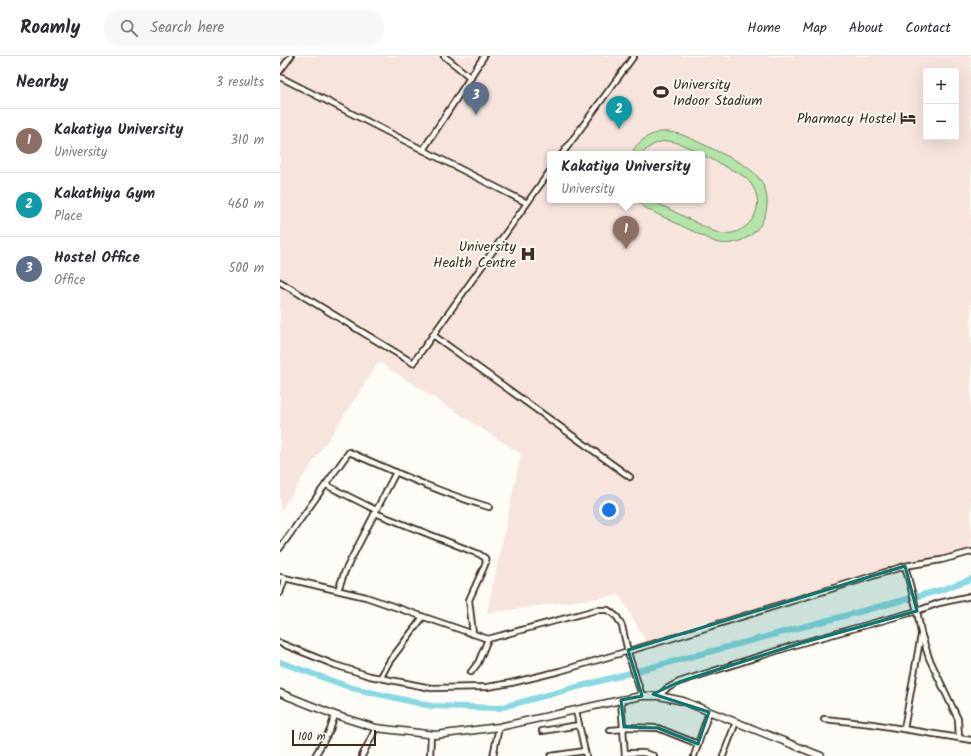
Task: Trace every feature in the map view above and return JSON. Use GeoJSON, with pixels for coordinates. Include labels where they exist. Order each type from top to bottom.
{"type":"FeatureCollection","features":[{"type":"Feature","properties":{"kind":"street"},"geometry":{"type":"LineString","coordinates":[[280,71],[291,56]]}},
{"type":"Feature","properties":{"kind":"street"},"geometry":{"type":"LineString","coordinates":[[444,56],[471,78]]}},
{"type":"Feature","properties":{"kind":"street"},"geometry":{"type":"LineString","coordinates":[[423,150],[484,56]]}},
{"type":"Feature","properties":{"kind":"street"},"geometry":{"type":"LineString","coordinates":[[564,151],[634,56]]}},
{"type":"Feature","properties":{"kind":"street"},"geometry":{"type":"LineString","coordinates":[[280,77],[526,203]]}},
{"type":"Feature","properties":{"kind":"street"},"geometry":{"type":"LineString","coordinates":[[280,282],[413,363],[547,175]]}},
{"type":"Feature","properties":{"kind":"street"},"geometry":{"type":"LineString","coordinates":[[432,335],[630,477]]}},
{"type":"Feature","properties":{"kind":"street"},"geometry":{"type":"LineString","coordinates":[[280,548],[349,452],[471,502],[489,507]]}},
{"type":"Feature","properties":{"kind":"street"},"geometry":{"type":"LineString","coordinates":[[338,590],[345,570],[396,472]]}},
{"type":"Feature","properties":{"kind":"street"},"geometry":{"type":"LineString","coordinates":[[326,485],[376,512],[479,554],[485,558],[486,562],[469,600],[473,634]]}},
{"type":"Feature","properties":{"kind":"street"},"geometry":{"type":"LineString","coordinates":[[280,643],[370,676],[431,688],[487,687],[511,683],[628,653],[817,592],[905,566],[941,560],[971,552]]}},
{"type":"Feature","properties":{"kind":"street"},"geometry":{"type":"LineString","coordinates":[[905,566],[906,575],[917,609],[921,633],[931,664],[958,719],[959,738]]}},
{"type":"Feature","properties":{"kind":"street"},"geometry":{"type":"LineString","coordinates":[[280,593],[282,578],[338,590],[366,597],[488,640],[596,610],[608,610],[617,617],[622,626],[628,653],[642,696]]}},
{"type":"Feature","properties":{"kind":"street"},"geometry":{"type":"LineString","coordinates":[[659,696],[666,689],[679,682],[798,644],[917,609],[971,596]]}},
{"type":"Feature","properties":{"kind":"street"},"geometry":{"type":"LineString","coordinates":[[381,677],[389,662],[423,617]]}},
{"type":"Feature","properties":{"kind":"street"},"geometry":{"type":"LineString","coordinates":[[904,729],[921,633]]}},
{"type":"Feature","properties":{"kind":"street"},"geometry":{"type":"LineString","coordinates":[[471,672],[478,663],[488,640]]}},
{"type":"Feature","properties":{"kind":"street"},"geometry":{"type":"LineString","coordinates":[[280,693],[335,715],[376,728],[436,735],[499,727],[621,700],[642,696],[659,696],[683,701],[736,722],[805,753],[821,756]]}},
{"type":"Feature","properties":{"kind":"street"},"geometry":{"type":"LineString","coordinates":[[621,700],[625,754],[644,753],[654,756]]}},
{"type":"Feature","properties":{"kind":"street"},"geometry":{"type":"LineString","coordinates":[[551,756],[585,754],[576,710]]}},
{"type":"Feature","properties":{"kind":"street"},"geometry":{"type":"LineString","coordinates":[[694,756],[710,712]]}},
{"type":"Feature","properties":{"kind":"street"},"geometry":{"type":"LineString","coordinates":[[315,756],[330,730],[335,715]]}},
{"type":"Feature","properties":{"kind":"street"},"geometry":{"type":"LineString","coordinates":[[824,719],[872,724],[971,740]]}},
{"type":"Feature","properties":{"kind":"street"},"geometry":{"type":"LineString","coordinates":[[724,756],[736,722]]}},
{"type":"Feature","properties":{"kind":"street"},"geometry":{"type":"LineString","coordinates":[[542,731],[579,725]]}},
{"type":"Feature","properties":{"kind":"street"},"geometry":{"type":"LineString","coordinates":[[493,756],[499,727]]}},
{"type":"Feature","properties":{"kind":"street"},"geometry":{"type":"LineString","coordinates":[[610,730],[652,727],[698,744]]}},
{"type":"Feature","properties":{"kind":"street"},"geometry":{"type":"LineString","coordinates":[[362,756],[376,728]]}},
{"type":"Feature","properties":{"kind":"street"},"geometry":{"type":"LineString","coordinates":[[430,756],[431,734]]}},
{"type":"Feature","properties":{"kind":"highlighted area"},"geometry":{"type":"Polygon","coordinates":[[[905,566],[917,611],[798,644],[679,682],[653,694],[709,712],[698,744],[658,728],[624,727],[621,700],[642,696],[628,650],[905,566]]]}},
{"type":"Feature","properties":{"kind":"shaded area"},"geometry":{"type":"Polygon","coordinates":[[[280,56],[971,56],[971,551],[896,570],[650,649],[620,595],[487,613],[521,454],[379,362],[280,512],[280,56]]]}},
{"type":"Feature","properties":{"kind":"green space"},"geometry":{"type":"Polygon","coordinates":[[[660,132],[679,134],[742,164],[754,172],[765,189],[767,202],[765,214],[760,225],[752,234],[741,240],[729,243],[715,242],[647,209],[640,203],[657,203],[713,231],[723,234],[733,233],[742,229],[754,216],[757,207],[757,197],[748,180],[705,156],[705,151],[695,151],[681,144],[669,141],[654,144],[646,151],[633,151],[636,146],[651,135],[660,132]]]}},
{"type":"Feature","properties":{"kind":"waterway"},"geometry":{"type":"LineString","coordinates":[[280,662],[352,688],[431,706],[499,708],[941,590],[971,579]]}},
{"type":"Feature","properties":{"kind":"place","name":"University Indoor Stadium"},"geometry":{"type":"Point","coordinates":[661,92]}},
{"type":"Feature","properties":{"kind":"place","name":"Hostel Office"},"geometry":{"type":"Point","coordinates":[476,115]}},
{"type":"Feature","properties":{"kind":"place","name":"Pharmacy Hostel"},"geometry":{"type":"Point","coordinates":[908,118]}},
{"type":"Feature","properties":{"kind":"place","name":"Kakathiya Gym"},"geometry":{"type":"Point","coordinates":[619,129]}},
{"type":"Feature","properties":{"kind":"place","name":"Kakatiya University"},"geometry":{"type":"Point","coordinates":[626,249]}},
{"type":"Feature","properties":{"kind":"place","name":"University Health Centre"},"geometry":{"type":"Point","coordinates":[528,254]}}]}
